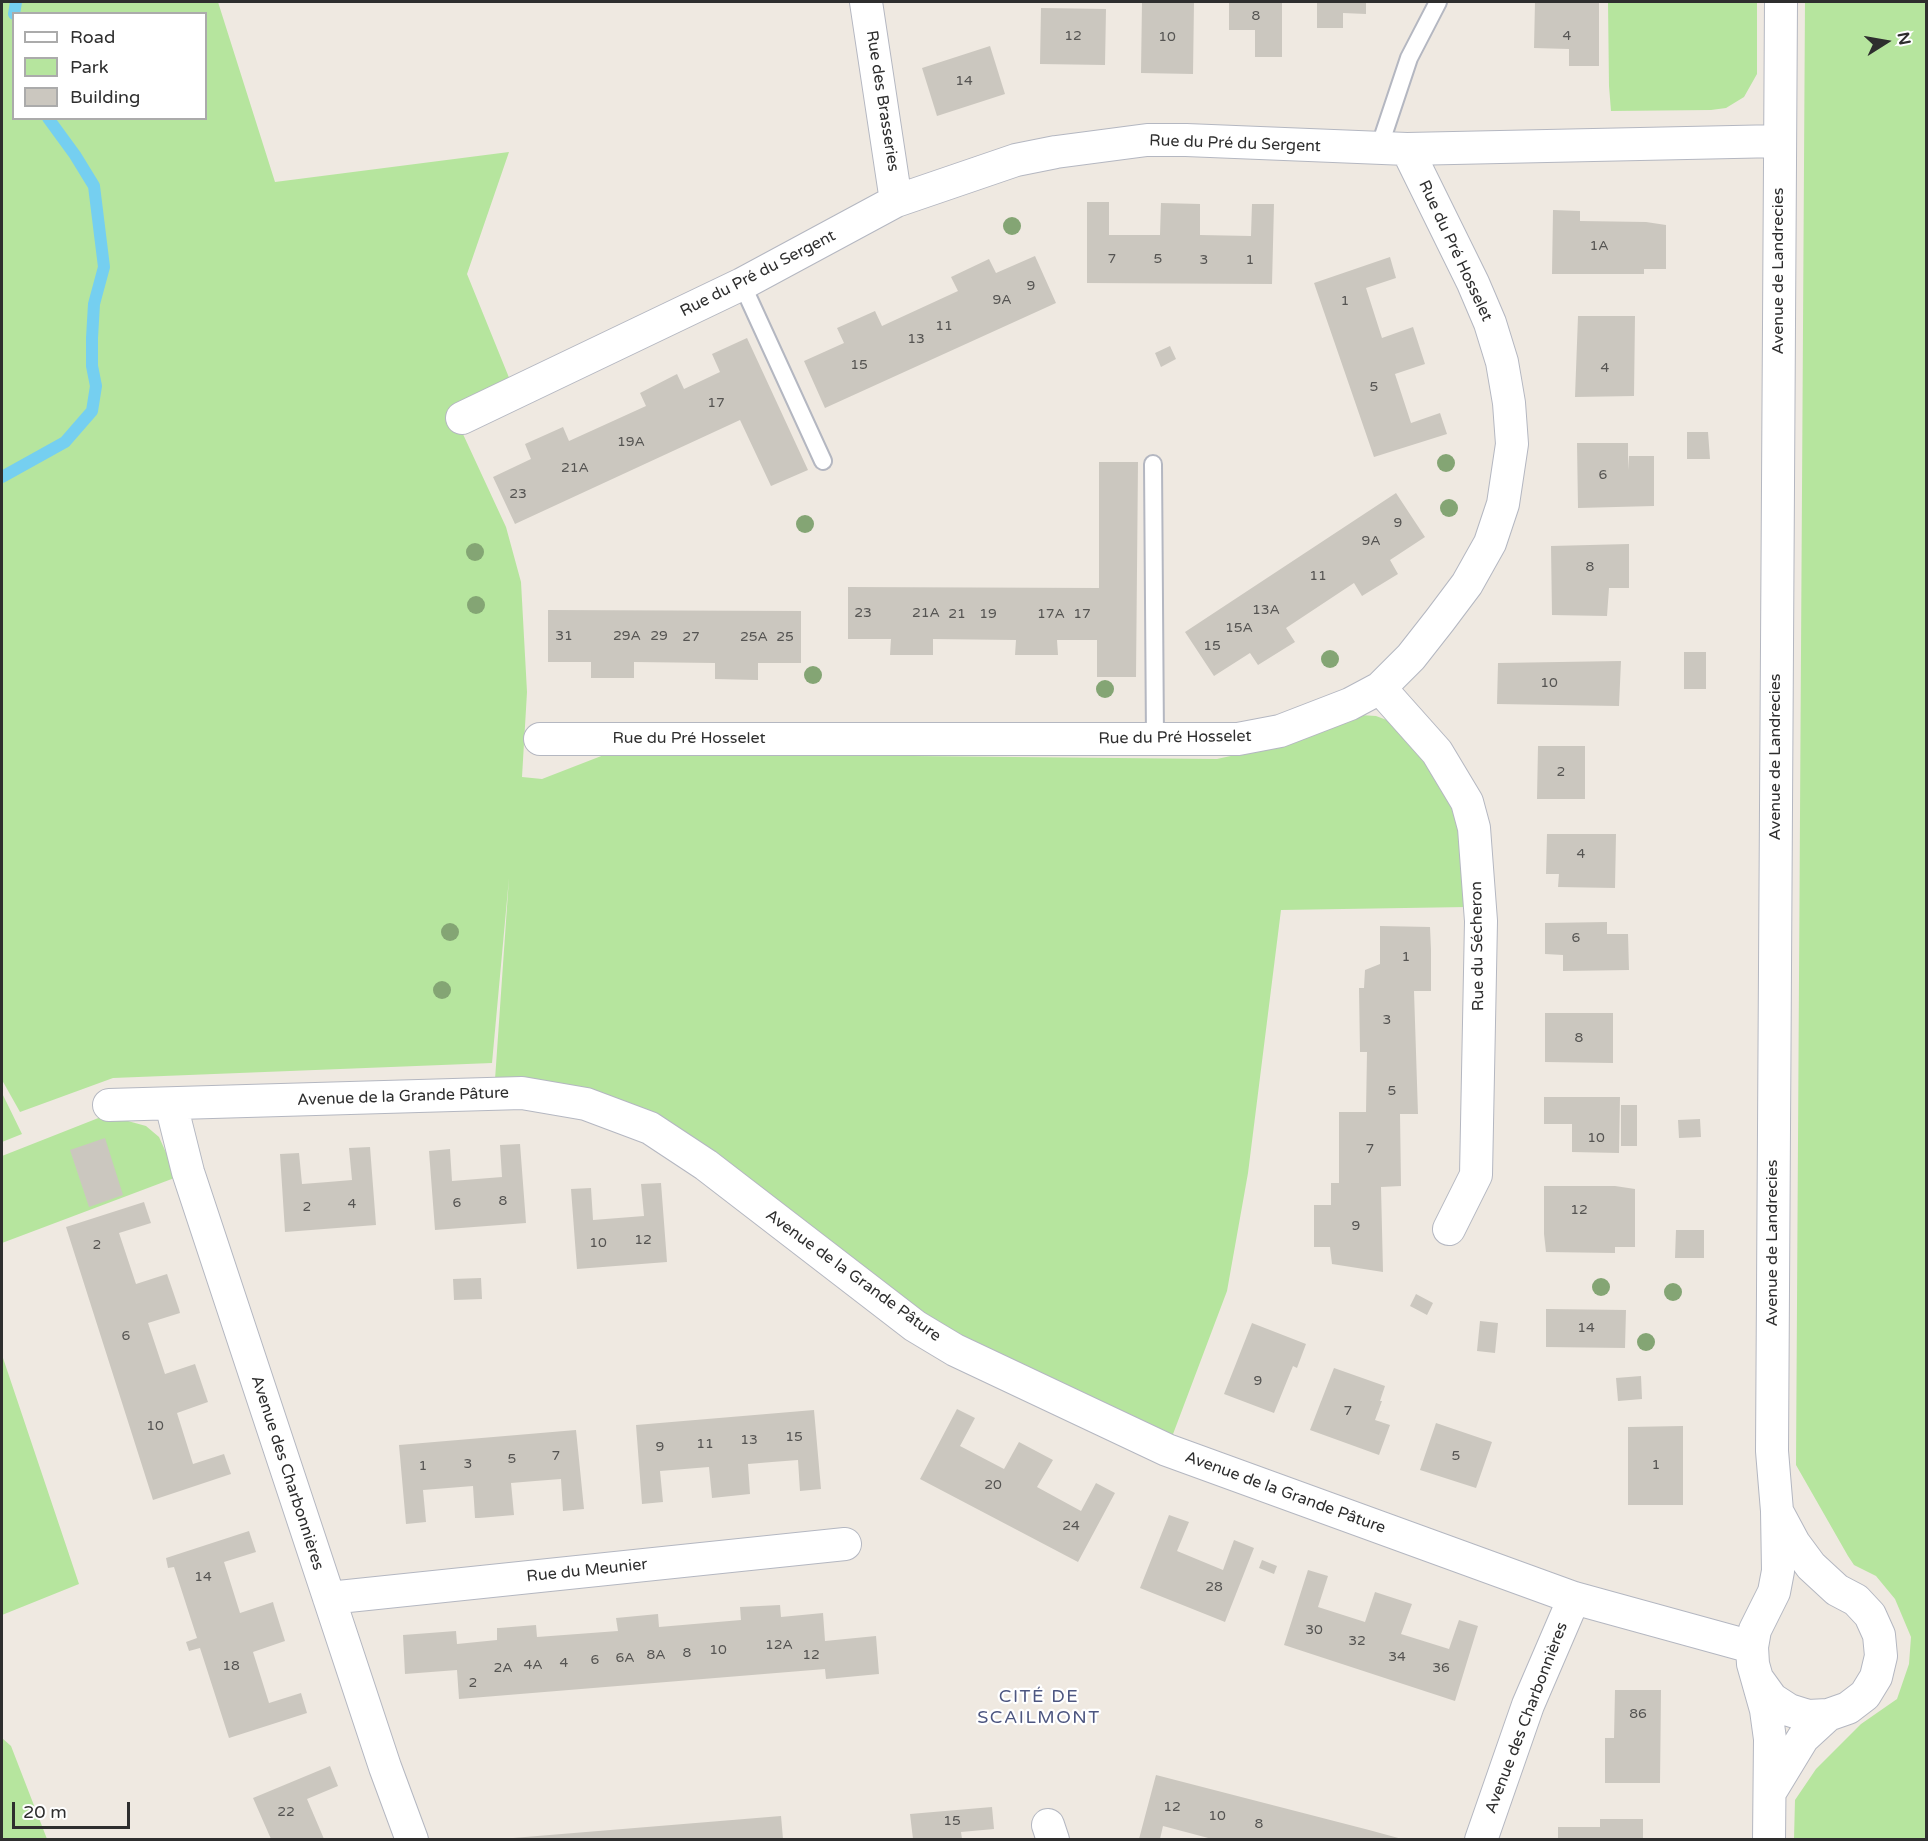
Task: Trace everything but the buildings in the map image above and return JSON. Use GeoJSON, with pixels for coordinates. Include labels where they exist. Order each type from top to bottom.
{"type":"FeatureCollection","features":[{"type":"Feature","properties":{"kind":"street","name":"Rue des Brasseries"},"geometry":{"type":"LineString","coordinates":[[866,2],[896,201]]}},
{"type":"Feature","properties":{"kind":"street","name":"Avenue de Landrecies"},"geometry":{"type":"LineString","coordinates":[[1763,1615],[1774,1592],[1778,1571],[1772,1439],[1781,2]]}},
{"type":"Feature","properties":{"kind":"street","name":"Rue du Pré du Sergent"},"geometry":{"type":"LineString","coordinates":[[462,418],[742,284],[896,201],[1016,160],[1056,152],[1147,141],[1186,140],[1393,148],[1780,141]]}},
{"type":"Feature","properties":{"kind":"street","name":"Rue du Pré Hosselet"},"geometry":{"type":"LineString","coordinates":[[540,739],[1238,739],[1280,731],[1380,688],[1411,657],[1440,620],[1467,584],[1490,543],[1503,504],[1512,444],[1509,403],[1502,362],[1490,323],[1473,283],[1393,148]]}},
{"type":"Feature","properties":{"kind":"street","name":"Rue du Sécheron"},"geometry":{"type":"LineString","coordinates":[[1380,688],[1437,752],[1467,802],[1474,828],[1481,921],[1476,1175],[1449,1229]]}},
{"type":"Feature","properties":{"kind":"street","name":"Avenue de la Grande Pâture"},"geometry":{"type":"LineString","coordinates":[[109,1105],[522,1093],[586,1104],[650,1128],[706,1165],[915,1326],[955,1350],[1183,1457],[1574,1598],[1752,1655]]}},
{"type":"Feature","properties":{"kind":"street","name":"Avenue des Charbonnières"},"geometry":{"type":"LineString","coordinates":[[171,1104],[188,1172],[411,1839]]}},
{"type":"Feature","properties":{"kind":"street"},"geometry":{"type":"LineString","coordinates":[[1777,1512],[1805,1558],[1837,1590]]}},
{"type":"Feature","properties":{"kind":"street","name":"Rue du Meunier"},"geometry":{"type":"LineString","coordinates":[[329,1598],[845,1544]]}},
{"type":"Feature","properties":{"kind":"street"},"geometry":{"type":"LineString","coordinates":[[1752,1655],[1760,1683],[1772,1699],[1789,1710],[1808,1716],[1828,1715],[1848,1708],[1865,1695],[1876,1677],[1881,1656],[1879,1635],[1870,1615],[1856,1600],[1837,1590],[1817,1586],[1795,1590],[1777,1600],[1763,1615],[1755,1630],[1752,1655],[1766,1710],[1770,1739],[1769,1839]]}},
{"type":"Feature","properties":{"kind":"street","name":"Avenue des Charbonnières"},"geometry":{"type":"LineString","coordinates":[[1481,1839],[1528,1705],[1574,1598]]}},
{"type":"Feature","properties":{"kind":"street"},"geometry":{"type":"LineString","coordinates":[[1770,1792],[1803,1738],[1828,1715]]}},
{"type":"Feature","properties":{"kind":"lane"},"geometry":{"type":"LineString","coordinates":[[1393,148],[1408,58],[1438,2]]}},
{"type":"Feature","properties":{"kind":"lane"},"geometry":{"type":"LineString","coordinates":[[742,284],[823,461]]}},
{"type":"Feature","properties":{"kind":"lane"},"geometry":{"type":"LineString","coordinates":[[1153,464],[1155,739]]}},
{"type":"Feature","properties":{"kind":"green space"},"geometry":{"type":"Polygon","coordinates":[[[2,2],[218,2],[275,182],[509,152],[467,274],[512,385],[456,419],[506,527],[521,582],[527,692],[522,777],[542,779],[609,753],[1217,759],[1281,745],[1360,715],[1376,716],[1392,722],[1452,791],[1467,842],[1467,907],[1281,910],[1248,1173],[1227,1291],[1167,1450],[1005,1375],[650,1128],[494,1094],[509,878],[492,1063],[113,1078],[20,1112],[2,1080],[2,2]]]}},
{"type":"Feature","properties":{"kind":"green space"},"geometry":{"type":"Polygon","coordinates":[[[1608,2],[1757,2],[1757,74],[1744,97],[1726,108],[1711,110],[1611,111],[1608,2]]]}},
{"type":"Feature","properties":{"kind":"green space"},"geometry":{"type":"Polygon","coordinates":[[[1805,2],[1926,2],[1926,1839],[1794,1839],[1795,1800],[1816,1769],[1861,1724],[1897,1699],[1909,1664],[1911,1637],[1895,1599],[1876,1576],[1854,1565],[1796,1465],[1805,2]]]}},
{"type":"Feature","properties":{"kind":"green space"},"geometry":{"type":"Polygon","coordinates":[[[2,1093],[22,1134],[2,1142],[2,1093]]]}},
{"type":"Feature","properties":{"kind":"green space"},"geometry":{"type":"Polygon","coordinates":[[[106,1115],[146,1126],[159,1137],[177,1177],[2,1243],[2,1156],[106,1115]]]}},
{"type":"Feature","properties":{"kind":"green space"},"geometry":{"type":"Polygon","coordinates":[[[2,1355],[79,1584],[2,1615],[2,1355]]]}},
{"type":"Feature","properties":{"kind":"green space"},"geometry":{"type":"Polygon","coordinates":[[[2,1738],[11,1746],[47,1839],[2,1839],[2,1738]]]}},
{"type":"Feature","properties":{"kind":"waterway"},"geometry":{"type":"LineString","coordinates":[[14,12],[16,2]]}},
{"type":"Feature","properties":{"kind":"waterway"},"geometry":{"type":"LineString","coordinates":[[2,477],[65,442],[92,411],[96,386],[92,366],[94,304],[104,267],[94,186],[49,120]]}},
{"type":"Feature","properties":{"kind":"district","name":"CITÉ DE SCAILMONT"},"geometry":{"type":"Point","coordinates":[1039,1707]}}]}
